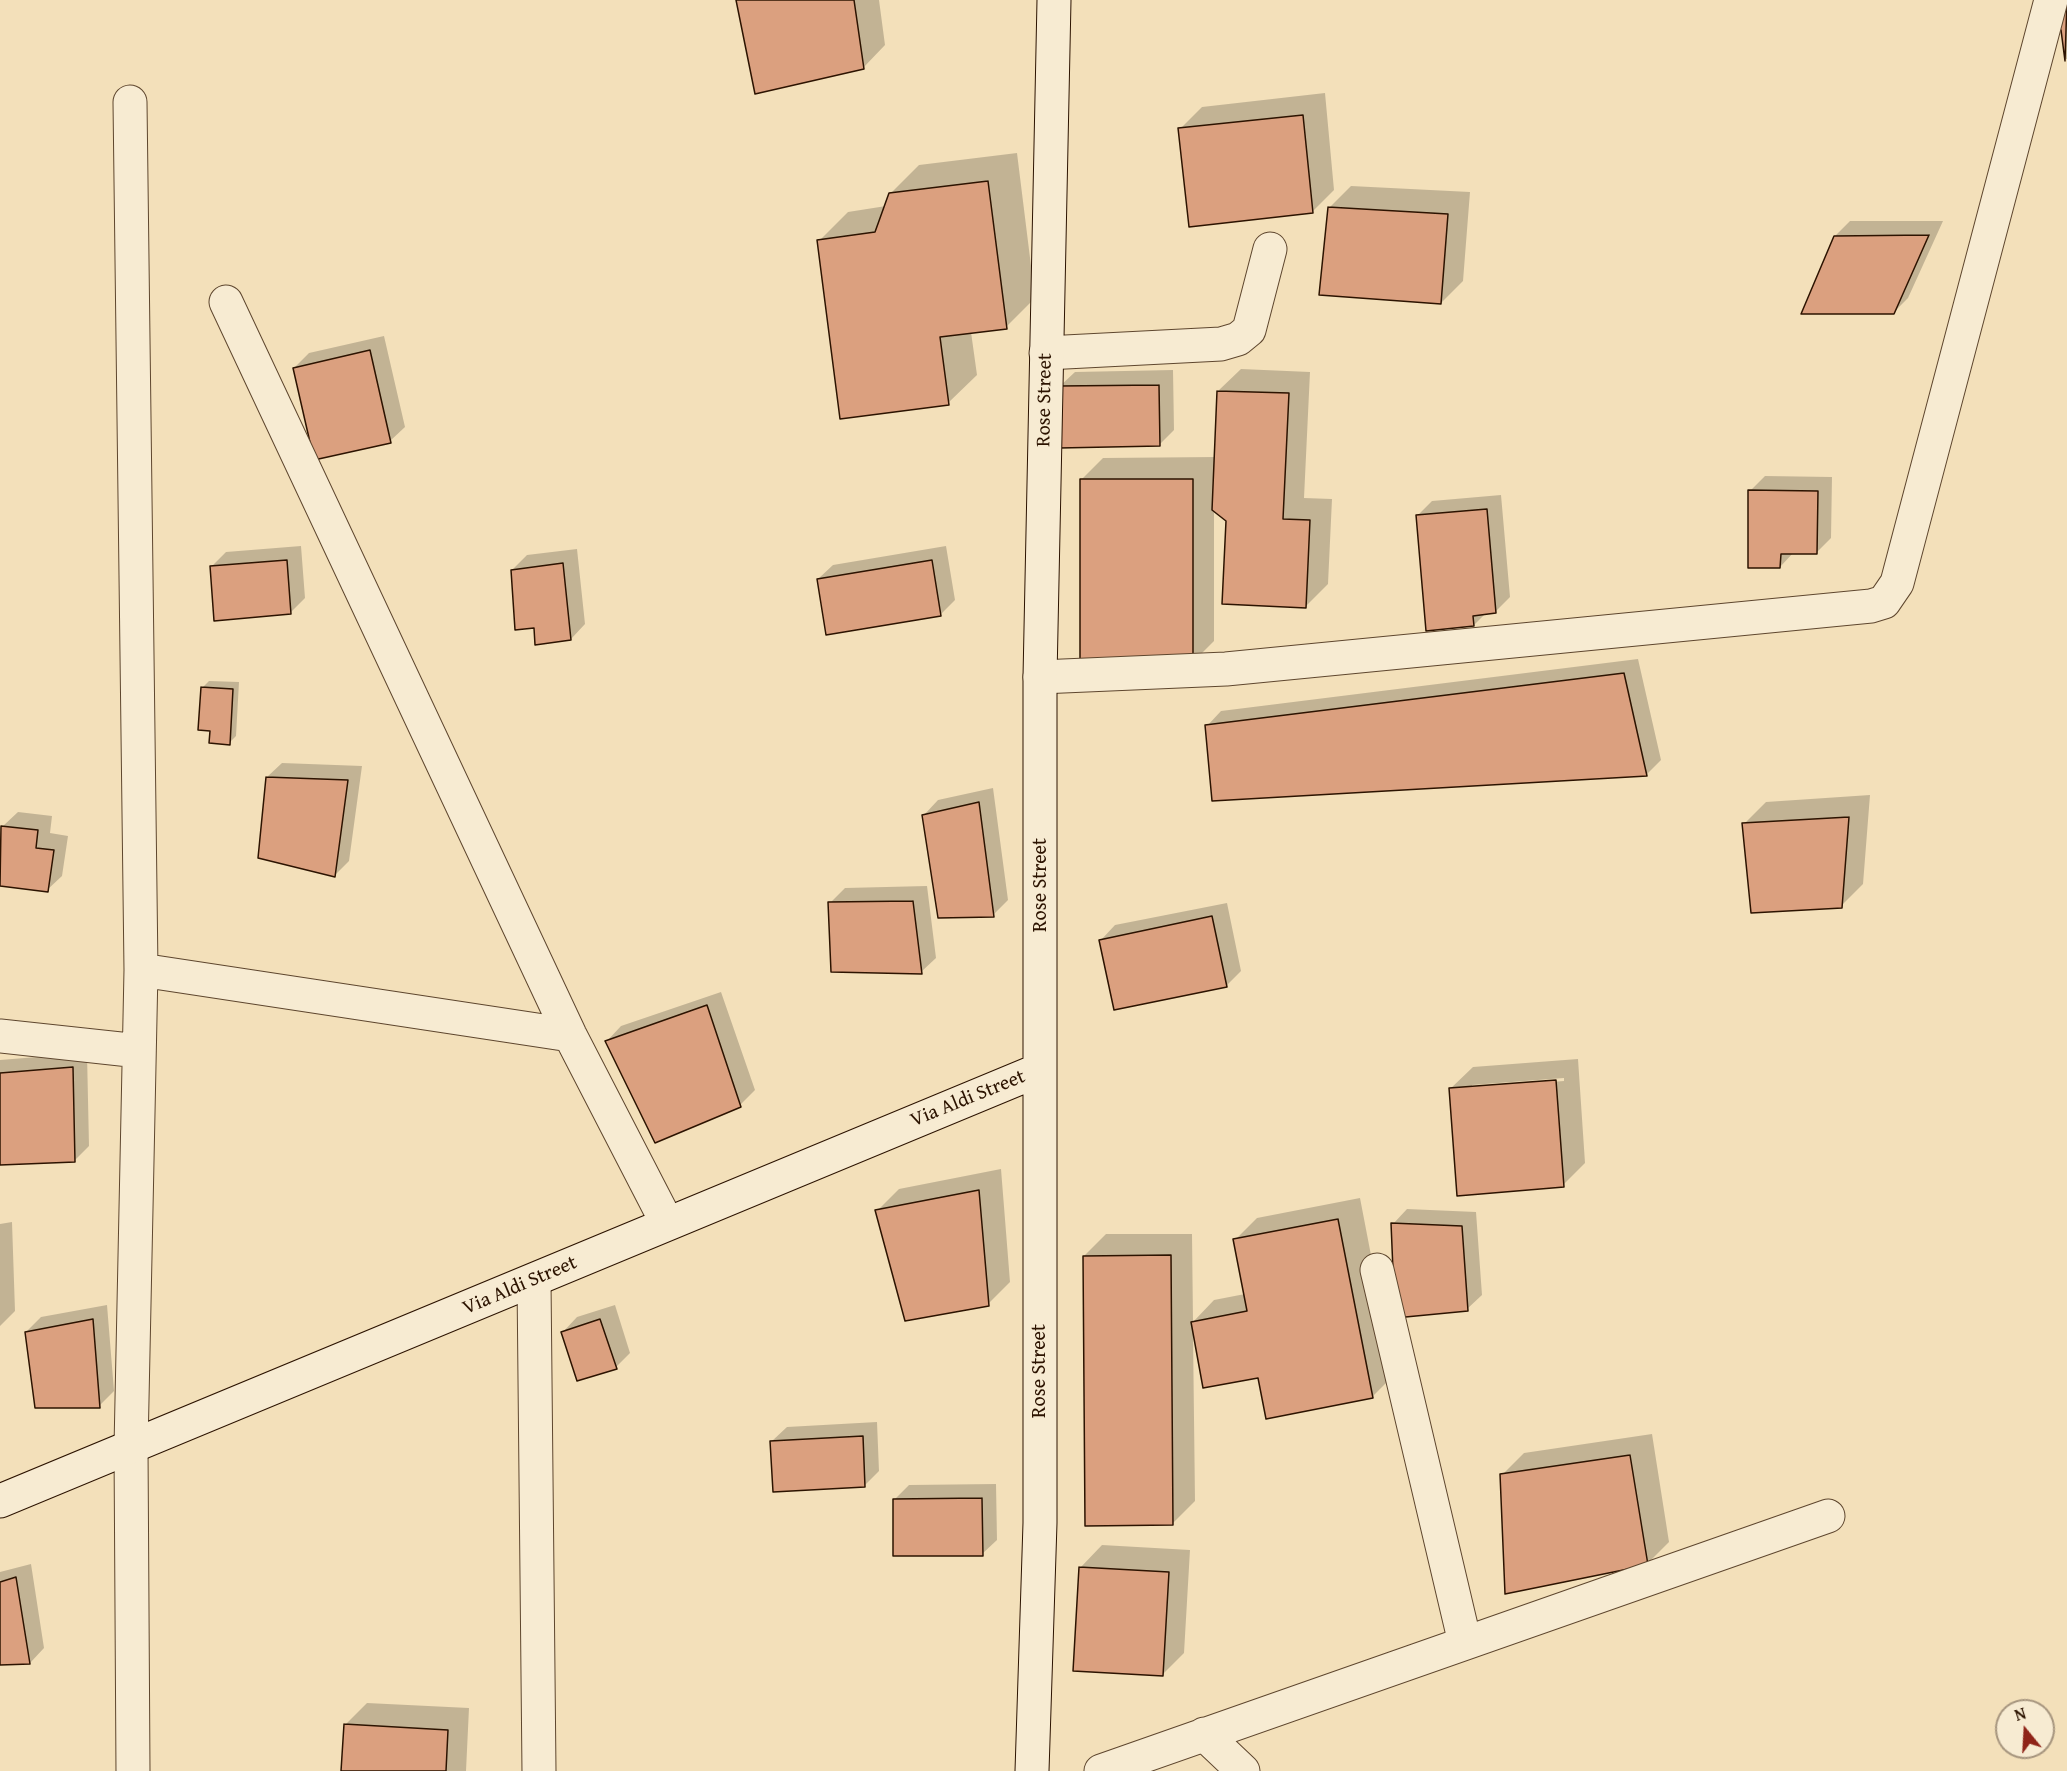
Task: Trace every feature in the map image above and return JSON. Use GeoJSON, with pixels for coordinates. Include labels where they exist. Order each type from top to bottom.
{"type":"FeatureCollection","features":[{"type":"Feature","properties":{"kind":"street","name":"Rose Street"},"geometry":{"type":"LineString","coordinates":[[1032,1771],[1040,1523],[1039,1070],[1042,930],[1040,677],[1054,0]]}},
{"type":"Feature","properties":{"kind":"street"},"geometry":{"type":"LineString","coordinates":[[1040,677],[1226,669],[1871,606],[1884,602],[1897,583],[2050,0]]}},
{"type":"Feature","properties":{"kind":"street"},"geometry":{"type":"LineString","coordinates":[[130,102],[141,970],[131,1447],[133,1771]]}},
{"type":"Feature","properties":{"kind":"street"},"geometry":{"type":"LineString","coordinates":[[1046,353],[1221,344],[1238,339],[1249,330],[1270,249]]}},
{"type":"Feature","properties":{"kind":"street"},"geometry":{"type":"LineString","coordinates":[[226,302],[570,1035],[667,1223]]}},
{"type":"Feature","properties":{"kind":"street"},"geometry":{"type":"LineString","coordinates":[[141,970],[570,1035]]}},
{"type":"Feature","properties":{"kind":"street"},"geometry":{"type":"LineString","coordinates":[[0,1036],[139,1051]]}},
{"type":"Feature","properties":{"kind":"street","name":"Via Aldi Street"},"geometry":{"type":"LineString","coordinates":[[0,1502],[1039,1070]]}},
{"type":"Feature","properties":{"kind":"street"},"geometry":{"type":"LineString","coordinates":[[1377,1270],[1465,1643]]}},
{"type":"Feature","properties":{"kind":"street"},"geometry":{"type":"LineString","coordinates":[[534,1281],[539,1771]]}},
{"type":"Feature","properties":{"kind":"street"},"geometry":{"type":"LineString","coordinates":[[1101,1771],[1828,1516]]}},
{"type":"Feature","properties":{"kind":"street"},"geometry":{"type":"LineString","coordinates":[[1204,1734],[1243,1771]]}},
{"type":"Feature","properties":{"kind":"building"},"geometry":{"type":"Polygon","coordinates":[[[736,0],[854,0],[864,69],[755,94],[736,0]]]}},
{"type":"Feature","properties":{"kind":"building"},"geometry":{"type":"Polygon","coordinates":[[[2059,0],[2067,0],[2065,61],[2061,30],[2053,32],[2059,0]]]}},
{"type":"Feature","properties":{"kind":"building"},"geometry":{"type":"Polygon","coordinates":[[[1303,115],[1313,213],[1189,227],[1178,128],[1303,115]]]}},
{"type":"Feature","properties":{"kind":"building"},"geometry":{"type":"Polygon","coordinates":[[[988,181],[1007,329],[940,337],[949,405],[840,419],[817,240],[875,232],[889,193],[988,181]]]}},
{"type":"Feature","properties":{"kind":"building"},"geometry":{"type":"Polygon","coordinates":[[[1328,207],[1448,214],[1441,304],[1319,295],[1328,207]]]}},
{"type":"Feature","properties":{"kind":"building"},"geometry":{"type":"Polygon","coordinates":[[[1929,235],[1894,314],[1801,314],[1834,236],[1929,235]]]}},
{"type":"Feature","properties":{"kind":"building"},"geometry":{"type":"Polygon","coordinates":[[[370,350],[391,443],[314,460],[293,368],[370,350]]]}},
{"type":"Feature","properties":{"kind":"building"},"geometry":{"type":"Polygon","coordinates":[[[1159,385],[1160,446],[1059,448],[1059,386],[1159,385]]]}},
{"type":"Feature","properties":{"kind":"building"},"geometry":{"type":"Polygon","coordinates":[[[1217,391],[1289,393],[1283,519],[1310,520],[1306,608],[1222,604],[1226,521],[1212,510],[1217,391]]]}},
{"type":"Feature","properties":{"kind":"building"},"geometry":{"type":"Polygon","coordinates":[[[1080,479],[1193,479],[1193,664],[1080,665],[1080,479]]]}},
{"type":"Feature","properties":{"kind":"building"},"geometry":{"type":"Polygon","coordinates":[[[1748,490],[1818,491],[1817,554],[1781,554],[1780,568],[1748,568],[1748,490]]]}},
{"type":"Feature","properties":{"kind":"building"},"geometry":{"type":"Polygon","coordinates":[[[1487,509],[1496,613],[1473,616],[1474,626],[1426,631],[1416,515],[1487,509]]]}},
{"type":"Feature","properties":{"kind":"building"},"geometry":{"type":"Polygon","coordinates":[[[287,560],[291,614],[214,621],[210,566],[287,560]]]}},
{"type":"Feature","properties":{"kind":"building"},"geometry":{"type":"Polygon","coordinates":[[[932,560],[941,616],[826,635],[817,579],[932,560]]]}},
{"type":"Feature","properties":{"kind":"building"},"geometry":{"type":"Polygon","coordinates":[[[563,563],[571,640],[535,645],[534,628],[515,630],[511,570],[563,563]]]}},
{"type":"Feature","properties":{"kind":"building"},"geometry":{"type":"Polygon","coordinates":[[[1624,673],[1647,776],[1212,801],[1205,725],[1624,673]]]}},
{"type":"Feature","properties":{"kind":"building"},"geometry":{"type":"Polygon","coordinates":[[[201,687],[233,689],[230,745],[209,743],[210,731],[198,730],[201,687]]]}},
{"type":"Feature","properties":{"kind":"building"},"geometry":{"type":"Polygon","coordinates":[[[266,777],[348,780],[335,877],[258,858],[266,777]]]}},
{"type":"Feature","properties":{"kind":"building"},"geometry":{"type":"Polygon","coordinates":[[[979,802],[994,917],[938,918],[922,815],[979,802]]]}},
{"type":"Feature","properties":{"kind":"building"},"geometry":{"type":"Polygon","coordinates":[[[1849,817],[1842,908],[1751,913],[1742,823],[1849,817]]]}},
{"type":"Feature","properties":{"kind":"building"},"geometry":{"type":"Polygon","coordinates":[[[1,826],[38,830],[36,848],[54,850],[48,892],[0,886],[1,826]]]}},
{"type":"Feature","properties":{"kind":"building"},"geometry":{"type":"Polygon","coordinates":[[[913,901],[922,974],[831,972],[828,902],[913,901]]]}},
{"type":"Feature","properties":{"kind":"building"},"geometry":{"type":"Polygon","coordinates":[[[1212,916],[1227,987],[1114,1010],[1099,940],[1212,916]]]}},
{"type":"Feature","properties":{"kind":"building"},"geometry":{"type":"Polygon","coordinates":[[[707,1005],[741,1107],[655,1143],[605,1041],[707,1005]]]}},
{"type":"Feature","properties":{"kind":"building"},"geometry":{"type":"Polygon","coordinates":[[[73,1067],[75,1162],[0,1165],[0,1073],[73,1067]]]}},
{"type":"Feature","properties":{"kind":"building"},"geometry":{"type":"Polygon","coordinates":[[[1556,1080],[1564,1187],[1457,1196],[1449,1088],[1556,1080]]]}},
{"type":"Feature","properties":{"kind":"building"},"geometry":{"type":"Polygon","coordinates":[[[979,1190],[989,1306],[905,1321],[875,1210],[979,1190]]]}},
{"type":"Feature","properties":{"kind":"building"},"geometry":{"type":"Polygon","coordinates":[[[1338,1219],[1373,1398],[1266,1419],[1258,1378],[1203,1388],[1191,1322],[1247,1311],[1233,1239],[1338,1219]]]}},
{"type":"Feature","properties":{"kind":"building"},"geometry":{"type":"Polygon","coordinates":[[[1391,1223],[1462,1226],[1468,1311],[1395,1318],[1391,1223]]]}},
{"type":"Feature","properties":{"kind":"building"},"geometry":{"type":"Polygon","coordinates":[[[1171,1255],[1173,1525],[1085,1526],[1083,1256],[1171,1255]]]}},
{"type":"Feature","properties":{"kind":"building"},"geometry":{"type":"Polygon","coordinates":[[[93,1319],[100,1408],[35,1408],[25,1332],[93,1319]]]}},
{"type":"Feature","properties":{"kind":"building"},"geometry":{"type":"Polygon","coordinates":[[[600,1319],[617,1369],[577,1381],[561,1332],[600,1319]]]}},
{"type":"Feature","properties":{"kind":"building"},"geometry":{"type":"Polygon","coordinates":[[[863,1436],[865,1487],[773,1492],[770,1441],[863,1436]]]}},
{"type":"Feature","properties":{"kind":"building"},"geometry":{"type":"Polygon","coordinates":[[[1630,1455],[1648,1565],[1505,1594],[1500,1474],[1630,1455]]]}},
{"type":"Feature","properties":{"kind":"building"},"geometry":{"type":"Polygon","coordinates":[[[982,1498],[983,1556],[893,1556],[893,1499],[982,1498]]]}},
{"type":"Feature","properties":{"kind":"building"},"geometry":{"type":"Polygon","coordinates":[[[1079,1567],[1169,1572],[1163,1676],[1073,1671],[1079,1567]]]}},
{"type":"Feature","properties":{"kind":"building"},"geometry":{"type":"Polygon","coordinates":[[[16,1577],[30,1664],[0,1665],[0,1582],[16,1577]]]}},
{"type":"Feature","properties":{"kind":"building"},"geometry":{"type":"Polygon","coordinates":[[[344,1724],[448,1730],[446,1771],[341,1771],[344,1724]]]}}]}
